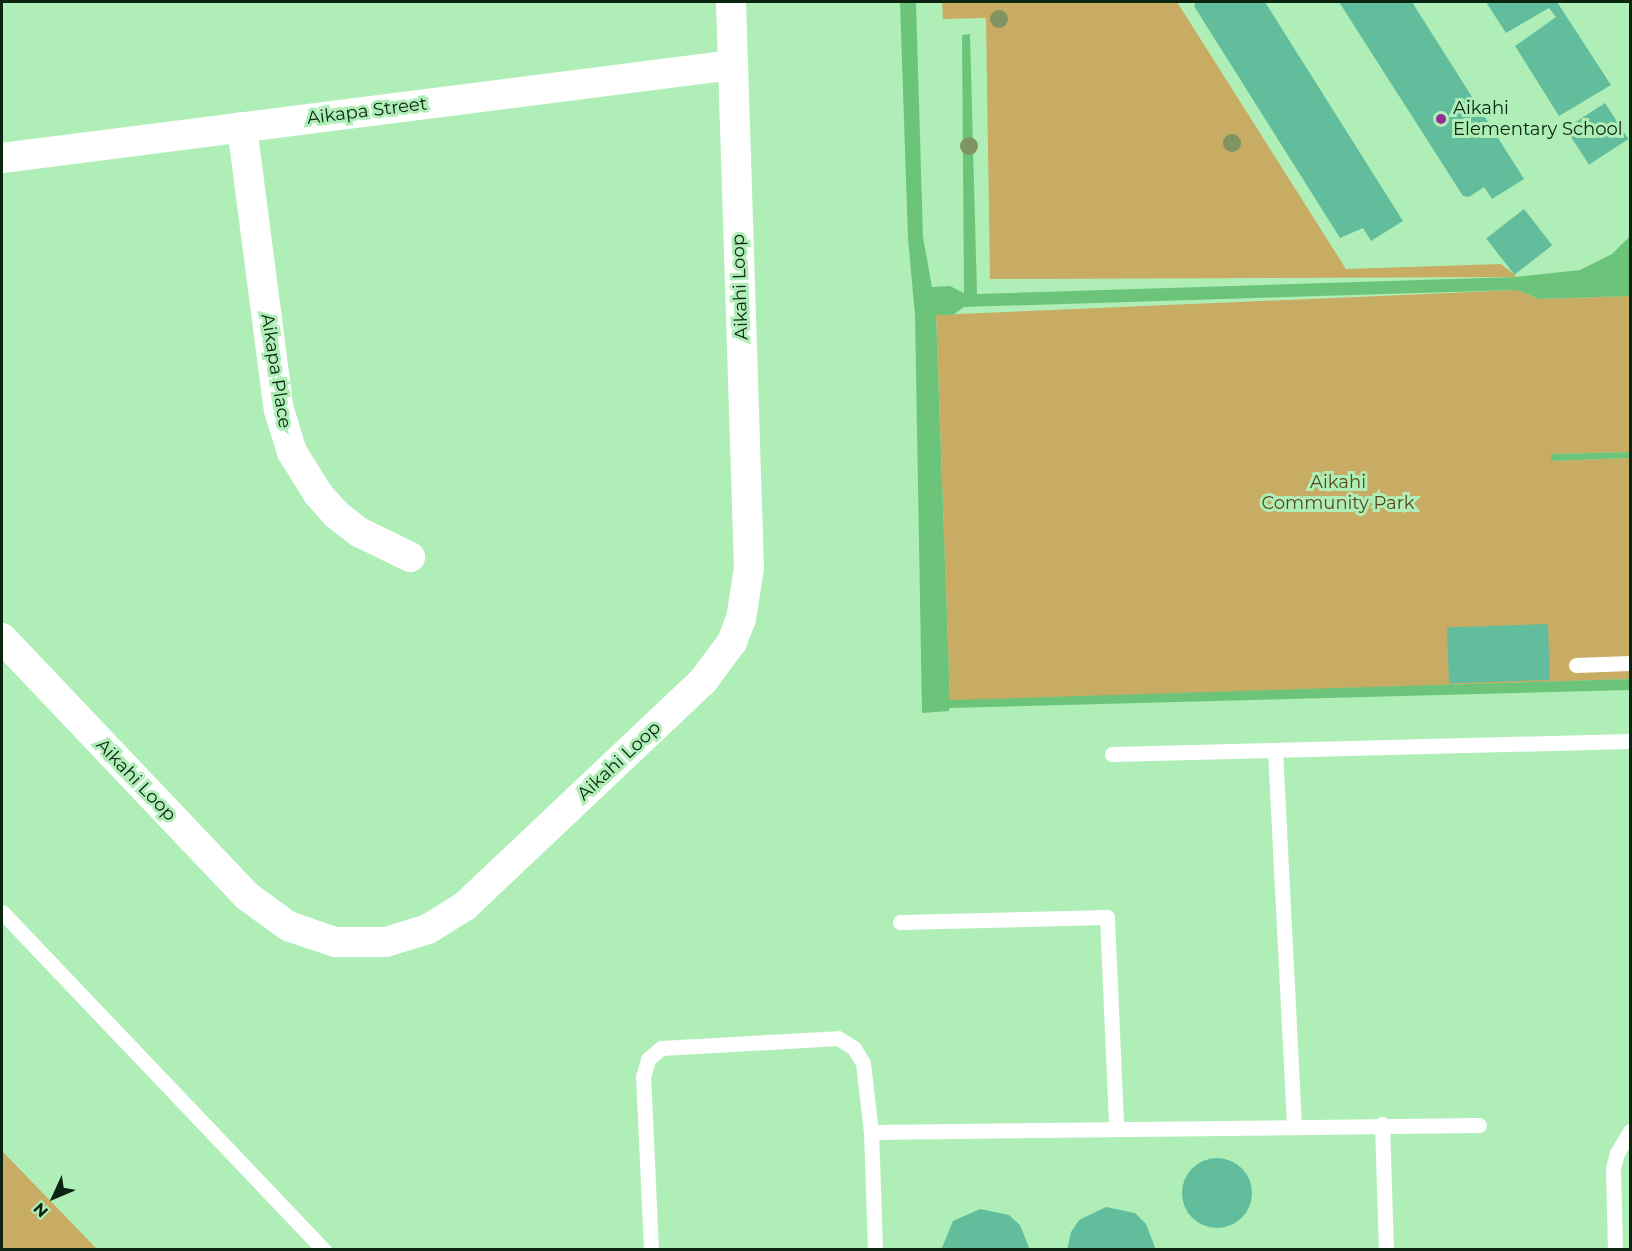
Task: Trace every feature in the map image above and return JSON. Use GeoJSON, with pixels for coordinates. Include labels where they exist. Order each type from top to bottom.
{"type":"FeatureCollection","features":[{"type":"Feature","properties":{"kind":"street","name":"Aikahi Loop"},"geometry":{"type":"LineString","coordinates":[[2,638],[247,896],[288,926],[336,942],[386,942],[428,929],[465,906],[703,681],[732,642],[741,619],[748,568],[731,2]]}},
{"type":"Feature","properties":{"kind":"street","name":"Aikapa Street"},"geometry":{"type":"LineString","coordinates":[[2,158],[733,65]]}},
{"type":"Feature","properties":{"kind":"street","name":"Aikapa Place"},"geometry":{"type":"LineString","coordinates":[[242,127],[279,410],[292,452],[318,494],[337,515],[359,532],[410,557]]}},
{"type":"Feature","properties":{"kind":"lane"},"geometry":{"type":"LineString","coordinates":[[1576,665],[1630,663]]}},
{"type":"Feature","properties":{"kind":"lane"},"geometry":{"type":"LineString","coordinates":[[1112,754],[1630,741]]}},
{"type":"Feature","properties":{"kind":"lane"},"geometry":{"type":"LineString","coordinates":[[1275,750],[1294,1124]]}},
{"type":"Feature","properties":{"kind":"lane"},"geometry":{"type":"LineString","coordinates":[[2,912],[324,1250]]}},
{"type":"Feature","properties":{"kind":"lane"},"geometry":{"type":"LineString","coordinates":[[900,922],[1107,917],[1116,1127]]}},
{"type":"Feature","properties":{"kind":"lane"},"geometry":{"type":"LineString","coordinates":[[651,1250],[643,1077],[648,1059],[669,1044],[838,1038],[854,1048],[863,1063],[870,1132],[875,1250]]}},
{"type":"Feature","properties":{"kind":"lane"},"geometry":{"type":"LineString","coordinates":[[870,1132],[1294,1124],[1479,1125]]}},
{"type":"Feature","properties":{"kind":"lane"},"geometry":{"type":"LineString","coordinates":[[1382,1124],[1386,1250]]}},
{"type":"Feature","properties":{"kind":"lane"},"geometry":{"type":"LineString","coordinates":[[1616,1250],[1613,1168],[1617,1153],[1630,1131]]}},
{"type":"Feature","properties":{"kind":"green space","name":"Aikahi Community Park"},"geometry":{"type":"Polygon","coordinates":[[[942,2],[1177,2],[1346,269],[1501,264],[1515,275],[1520,291],[1539,299],[1630,296],[1630,452],[1551,454],[1551,461],[1630,458],[1630,679],[950,701],[936,315],[1517,290],[1515,277],[990,279],[986,18],[943,19],[942,2]]]}},
{"type":"Feature","properties":{"kind":"green space"},"geometry":{"type":"Polygon","coordinates":[[[2,1151],[97,1249],[2,1249],[2,1151]]]}},
{"type":"Feature","properties":{"kind":"shaded area"},"geometry":{"type":"Polygon","coordinates":[[[900,2],[916,2],[923,237],[932,287],[950,286],[964,293],[962,35],[970,34],[977,294],[1515,277],[1580,270],[1612,254],[1630,236],[1630,296],[1539,299],[1517,290],[964,307],[953,315],[936,315],[950,700],[1630,679],[1630,690],[949,708],[949,711],[922,713],[915,315],[908,239],[900,2]]]}},
{"type":"Feature","properties":{"kind":"shaded area"},"geometry":{"type":"Polygon","coordinates":[[[1630,452],[1630,458],[1551,461],[1551,454],[1630,452]]]}},
{"type":"Feature","properties":{"kind":"building"},"geometry":{"type":"Polygon","coordinates":[[[1196,2],[1265,2],[1403,221],[1371,241],[1363,228],[1340,238],[1194,6],[1196,2]]]}},
{"type":"Feature","properties":{"kind":"building"},"geometry":{"type":"Polygon","coordinates":[[[1339,2],[1412,2],[1524,179],[1492,199],[1484,187],[1469,197],[1463,196],[1339,2]]]}},
{"type":"Feature","properties":{"kind":"building"},"geometry":{"type":"Polygon","coordinates":[[[1486,2],[1557,2],[1611,85],[1559,116],[1515,46],[1556,17],[1549,8],[1506,33],[1486,2]]]}},
{"type":"Feature","properties":{"kind":"building"},"geometry":{"type":"Polygon","coordinates":[[[1605,103],[1628,139],[1589,165],[1566,129],[1605,103]]]}},
{"type":"Feature","properties":{"kind":"building"},"geometry":{"type":"Polygon","coordinates":[[[1524,209],[1552,245],[1514,275],[1486,239],[1524,209]]]}},
{"type":"Feature","properties":{"kind":"building"},"geometry":{"type":"Polygon","coordinates":[[[1548,624],[1550,680],[1449,683],[1447,628],[1548,624]]]}},
{"type":"Feature","properties":{"kind":"building"},"geometry":{"type":"Polygon","coordinates":[[[1217,1158],[1236,1164],[1246,1174],[1252,1193],[1246,1212],[1236,1222],[1217,1228],[1198,1222],[1188,1212],[1182,1193],[1188,1174],[1198,1164],[1217,1158]]]}},
{"type":"Feature","properties":{"kind":"building"},"geometry":{"type":"Polygon","coordinates":[[[1106,1207],[1135,1213],[1146,1224],[1156,1250],[1067,1250],[1071,1232],[1079,1220],[1106,1207]]]}},
{"type":"Feature","properties":{"kind":"building"},"geometry":{"type":"Polygon","coordinates":[[[980,1209],[1009,1215],[1020,1225],[1030,1250],[941,1250],[953,1221],[980,1209]]]}},
{"type":"Feature","properties":{"kind":"place","name":"Aikahi Elementary School"},"geometry":{"type":"Point","coordinates":[1441,119]}}]}
